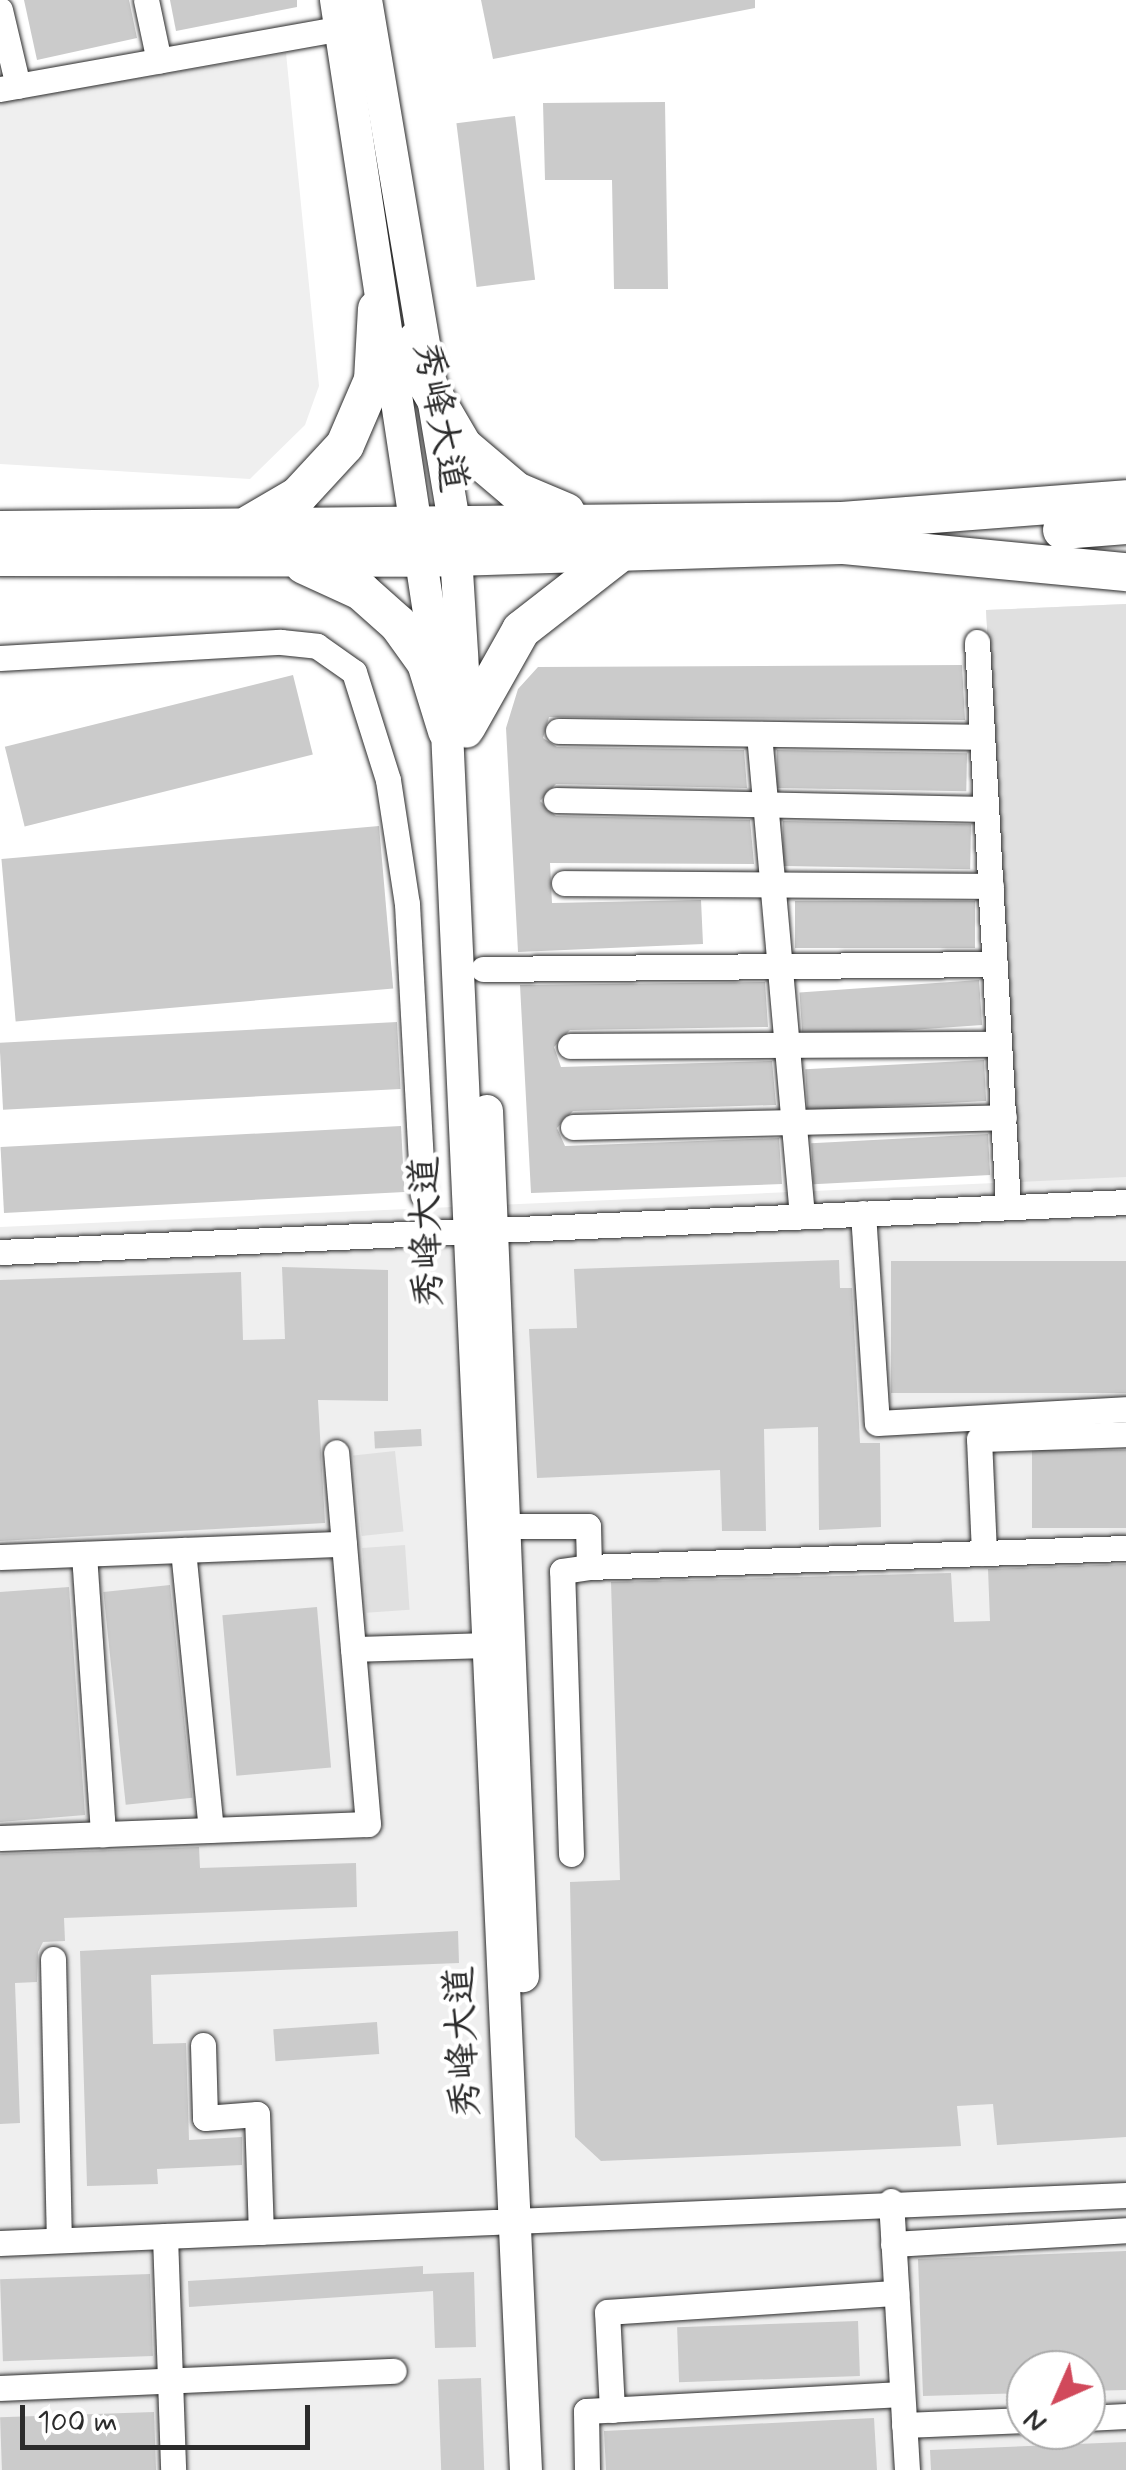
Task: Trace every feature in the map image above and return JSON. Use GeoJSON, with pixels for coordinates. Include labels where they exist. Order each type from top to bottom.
{"type":"FeatureCollection","features":[{"type":"Feature","properties":{"kind":"highway"},"geometry":{"type":"LineString","coordinates":[[240,543],[298,496],[345,445],[372,380],[377,310]]}},
{"type":"Feature","properties":{"kind":"highway"},"geometry":{"type":"LineString","coordinates":[[417,340],[437,407],[480,464],[536,502],[603,519]]}},
{"type":"Feature","properties":{"kind":"highway"},"geometry":{"type":"LineString","coordinates":[[0,557],[240,543],[439,539],[603,519],[842,522],[1126,499]]}},
{"type":"Feature","properties":{"kind":"highway"},"geometry":{"type":"LineString","coordinates":[[439,539],[619,554],[844,545],[1126,525]]}},
{"type":"Feature","properties":{"kind":"highway"},"geometry":{"type":"LineString","coordinates":[[0,530],[240,543],[316,568],[381,607],[426,663],[457,728]]}},
{"type":"Feature","properties":{"kind":"highway"},"geometry":{"type":"LineString","coordinates":[[844,545],[1126,572]]}},
{"type":"Feature","properties":{"kind":"highway"},"geometry":{"type":"LineString","coordinates":[[457,728],[521,630],[619,554]]}},
{"type":"Feature","properties":{"kind":"main road","name":"秀峰大道"},"geometry":{"type":"LineString","coordinates":[[366,0],[417,340],[483,969],[479,1231],[484,1645],[524,2221],[546,2470]]}},
{"type":"Feature","properties":{"kind":"main road","name":"秀峰大道"},"geometry":{"type":"LineString","coordinates":[[336,15],[377,310],[439,539]]}},
{"type":"Feature","properties":{"kind":"main road","name":"秀峰大道"},"geometry":{"type":"LineString","coordinates":[[457,728],[479,1231],[504,1526],[524,2221],[526,2470]]}},
{"type":"Feature","properties":{"kind":"street"},"geometry":{"type":"LineString","coordinates":[[146,0],[160,61]]}},
{"type":"Feature","properties":{"kind":"street"},"geometry":{"type":"LineString","coordinates":[[0,10],[9,87],[160,61],[336,15]]}},
{"type":"Feature","properties":{"kind":"street"},"geometry":{"type":"LineString","coordinates":[[0,658],[282,642],[317,646],[354,672],[388,780],[407,904],[423,1195]]}},
{"type":"Feature","properties":{"kind":"street"},"geometry":{"type":"LineString","coordinates":[[977,642],[1008,1206]]}},
{"type":"Feature","properties":{"kind":"street"},"geometry":{"type":"LineString","coordinates":[[558,731],[982,737]]}},
{"type":"Feature","properties":{"kind":"street"},"geometry":{"type":"LineString","coordinates":[[758,734],[802,1216]]}},
{"type":"Feature","properties":{"kind":"street"},"geometry":{"type":"LineString","coordinates":[[556,800],[986,809]]}},
{"type":"Feature","properties":{"kind":"street"},"geometry":{"type":"LineString","coordinates":[[564,883],[990,886]]}},
{"type":"Feature","properties":{"kind":"street"},"geometry":{"type":"LineString","coordinates":[[483,969],[995,964]]}},
{"type":"Feature","properties":{"kind":"street"},"geometry":{"type":"LineString","coordinates":[[570,1046],[1000,1044]]}},
{"type":"Feature","properties":{"kind":"street"},"geometry":{"type":"LineString","coordinates":[[573,1128],[1004,1117]]}},
{"type":"Feature","properties":{"kind":"street"},"geometry":{"type":"LineString","coordinates":[[0,1252],[1126,1202]]}},
{"type":"Feature","properties":{"kind":"street"},"geometry":{"type":"LineString","coordinates":[[863,1213],[877,1423],[1126,1409]]}},
{"type":"Feature","properties":{"kind":"street"},"geometry":{"type":"LineString","coordinates":[[984,1553],[980,1440],[1126,1434]]}},
{"type":"Feature","properties":{"kind":"street"},"geometry":{"type":"LineString","coordinates":[[0,1838],[368,1824],[336,1452]]}},
{"type":"Feature","properties":{"kind":"street"},"geometry":{"type":"LineString","coordinates":[[504,1526],[588,1526],[588,1568]]}},
{"type":"Feature","properties":{"kind":"street"},"geometry":{"type":"LineString","coordinates":[[0,1557],[344,1544]]}},
{"type":"Feature","properties":{"kind":"street"},"geometry":{"type":"LineString","coordinates":[[571,1854],[562,1571],[1126,1548]]}},
{"type":"Feature","properties":{"kind":"street"},"geometry":{"type":"LineString","coordinates":[[183,1550],[211,1830]]}},
{"type":"Feature","properties":{"kind":"street"},"geometry":{"type":"LineString","coordinates":[[84,1554],[103,1834]]}},
{"type":"Feature","properties":{"kind":"street"},"geometry":{"type":"LineString","coordinates":[[353,1649],[484,1645]]}},
{"type":"Feature","properties":{"kind":"street"},"geometry":{"type":"LineString","coordinates":[[54,1959],[59,2240]]}},
{"type":"Feature","properties":{"kind":"street"},"geometry":{"type":"LineString","coordinates":[[203,2044],[205,2118],[257,2114],[261,2232]]}},
{"type":"Feature","properties":{"kind":"street"},"geometry":{"type":"LineString","coordinates":[[0,2243],[892,2201],[1126,2194]]}},
{"type":"Feature","properties":{"kind":"street"},"geometry":{"type":"LineString","coordinates":[[892,2201],[907,2470]]}},
{"type":"Feature","properties":{"kind":"street"},"geometry":{"type":"LineString","coordinates":[[893,2244],[1126,2230]]}},
{"type":"Feature","properties":{"kind":"street"},"geometry":{"type":"LineString","coordinates":[[165,2236],[173,2470]]}},
{"type":"Feature","properties":{"kind":"street"},"geometry":{"type":"LineString","coordinates":[[612,2410],[608,2312],[896,2294]]}},
{"type":"Feature","properties":{"kind":"street"},"geometry":{"type":"LineString","coordinates":[[0,2388],[394,2371]]}},
{"type":"Feature","properties":{"kind":"street"},"geometry":{"type":"LineString","coordinates":[[587,2470],[586,2411],[902,2394]]}},
{"type":"Feature","properties":{"kind":"street"},"geometry":{"type":"LineString","coordinates":[[904,2424],[1006,2421]]}},
{"type":"Feature","properties":{"kind":"shaded area"},"geometry":{"type":"Polygon","coordinates":[[[286,53],[319,386],[305,425],[250,479],[0,464],[0,102],[286,53]]]}},
{"type":"Feature","properties":{"kind":"shaded area"},"geometry":{"type":"Polygon","coordinates":[[[1126,604],[1126,2470],[0,2470],[0,1227],[1019,1182],[986,610],[1126,604]]]}},
{"type":"Feature","properties":{"kind":"shaded area"},"geometry":{"type":"Polygon","coordinates":[[[1126,604],[1126,1177],[1019,1182],[986,610],[1126,604]]]}},
{"type":"Feature","properties":{"kind":"shaded area"},"geometry":{"type":"Polygon","coordinates":[[[395,1451],[403,1532],[362,1536],[353,1455],[395,1451]]]}},
{"type":"Feature","properties":{"kind":"shaded area"},"geometry":{"type":"Polygon","coordinates":[[[405,1545],[410,1610],[367,1613],[362,1548],[405,1545]]]}},
{"type":"Feature","properties":{"kind":"building"},"geometry":{"type":"Polygon","coordinates":[[[24,0],[129,0],[137,38],[37,60],[24,0]]]}},
{"type":"Feature","properties":{"kind":"building"},"geometry":{"type":"Polygon","coordinates":[[[170,0],[297,0],[297,7],[176,31],[170,0]]]}},
{"type":"Feature","properties":{"kind":"building"},"geometry":{"type":"Polygon","coordinates":[[[481,0],[755,0],[755,8],[493,59],[481,0]]]}},
{"type":"Feature","properties":{"kind":"building"},"geometry":{"type":"Polygon","coordinates":[[[665,102],[668,289],[614,289],[612,180],[545,180],[543,103],[665,102]]]}},
{"type":"Feature","properties":{"kind":"building"},"geometry":{"type":"Polygon","coordinates":[[[515,116],[535,280],[477,287],[456,123],[515,116]]]}},
{"type":"Feature","properties":{"kind":"building"},"geometry":{"type":"Polygon","coordinates":[[[962,665],[965,720],[549,717],[543,738],[557,747],[744,750],[747,788],[556,784],[540,801],[556,816],[750,820],[754,864],[550,863],[552,903],[701,900],[703,944],[518,952],[506,728],[518,689],[538,667],[962,665]]]}},
{"type":"Feature","properties":{"kind":"building"},"geometry":{"type":"Polygon","coordinates":[[[293,675],[313,755],[25,826],[5,747],[293,675]]]}},
{"type":"Feature","properties":{"kind":"building"},"geometry":{"type":"Polygon","coordinates":[[[777,750],[967,753],[966,791],[776,788],[777,750]]]}},
{"type":"Feature","properties":{"kind":"building"},"geometry":{"type":"Polygon","coordinates":[[[783,821],[971,824],[970,869],[782,866],[783,821]]]}},
{"type":"Feature","properties":{"kind":"building"},"geometry":{"type":"Polygon","coordinates":[[[379,826],[393,988],[16,1021],[1,859],[379,826]]]}},
{"type":"Feature","properties":{"kind":"building"},"geometry":{"type":"Polygon","coordinates":[[[795,901],[975,901],[975,948],[795,948],[795,901]]]}},
{"type":"Feature","properties":{"kind":"building"},"geometry":{"type":"Polygon","coordinates":[[[979,980],[982,1025],[803,1037],[799,993],[979,980]]]}},
{"type":"Feature","properties":{"kind":"building"},"geometry":{"type":"Polygon","coordinates":[[[765,982],[768,1027],[570,1030],[554,1047],[561,1067],[772,1061],[776,1105],[573,1111],[557,1128],[565,1146],[779,1138],[782,1184],[531,1193],[520,985],[765,982]]]}},
{"type":"Feature","properties":{"kind":"building"},"geometry":{"type":"Polygon","coordinates":[[[397,1022],[401,1089],[3,1110],[0,1043],[397,1022]]]}},
{"type":"Feature","properties":{"kind":"building"},"geometry":{"type":"Polygon","coordinates":[[[984,1060],[986,1101],[807,1110],[805,1069],[984,1060]]]}},
{"type":"Feature","properties":{"kind":"building"},"geometry":{"type":"Polygon","coordinates":[[[401,1126],[404,1192],[4,1213],[1,1147],[401,1126]]]}},
{"type":"Feature","properties":{"kind":"building"},"geometry":{"type":"Polygon","coordinates":[[[988,1134],[990,1175],[813,1184],[811,1143],[988,1134]]]}},
{"type":"Feature","properties":{"kind":"building"},"geometry":{"type":"Polygon","coordinates":[[[839,1260],[840,1288],[852,1288],[860,1443],[880,1443],[881,1527],[819,1530],[818,1427],[764,1429],[766,1531],[722,1531],[720,1470],[537,1478],[529,1329],[577,1328],[574,1269],[839,1260]]]}},
{"type":"Feature","properties":{"kind":"building"},"geometry":{"type":"Polygon","coordinates":[[[891,1261],[1126,1261],[1126,1393],[891,1393],[891,1261]]]}},
{"type":"Feature","properties":{"kind":"building"},"geometry":{"type":"Polygon","coordinates":[[[282,1267],[388,1270],[388,1401],[318,1400],[325,1523],[0,1541],[0,1280],[241,1272],[243,1340],[285,1339],[282,1267]]]}},
{"type":"Feature","properties":{"kind":"building"},"geometry":{"type":"Polygon","coordinates":[[[421,1429],[422,1446],[375,1448],[374,1431],[421,1429]]]}},
{"type":"Feature","properties":{"kind":"building"},"geometry":{"type":"Polygon","coordinates":[[[1032,1450],[1126,1450],[1126,1528],[1032,1528],[1032,1450]]]}},
{"type":"Feature","properties":{"kind":"building"},"geometry":{"type":"Polygon","coordinates":[[[1126,1564],[1126,2137],[997,2145],[993,2104],[957,2106],[961,2146],[601,2161],[575,2137],[570,1882],[620,1880],[611,1582],[951,1573],[954,1622],[990,1621],[988,1569],[1126,1564]]]}},
{"type":"Feature","properties":{"kind":"building"},"geometry":{"type":"Polygon","coordinates":[[[170,1585],[192,1798],[126,1805],[103,1592],[170,1585]]]}},
{"type":"Feature","properties":{"kind":"building"},"geometry":{"type":"Polygon","coordinates":[[[69,1587],[85,1815],[0,1822],[0,1592],[69,1587]]]}},
{"type":"Feature","properties":{"kind":"building"},"geometry":{"type":"Polygon","coordinates":[[[317,1607],[331,1767],[236,1776],[222,1615],[317,1607]]]}},
{"type":"Feature","properties":{"kind":"building"},"geometry":{"type":"Polygon","coordinates":[[[199,1847],[200,1868],[356,1863],[357,1907],[64,1918],[65,1941],[43,1942],[38,1952],[37,1982],[15,1983],[20,2123],[0,2124],[0,1854],[199,1847]]]}},
{"type":"Feature","properties":{"kind":"building"},"geometry":{"type":"Polygon","coordinates":[[[458,1931],[459,1963],[151,1975],[153,2044],[186,2043],[189,2140],[242,2137],[242,2165],[157,2169],[158,2184],[87,2186],[80,1951],[458,1931]]]}},
{"type":"Feature","properties":{"kind":"building"},"geometry":{"type":"Polygon","coordinates":[[[377,2022],[379,2054],[275,2061],[273,2029],[377,2022]]]}},
{"type":"Feature","properties":{"kind":"building"},"geometry":{"type":"Polygon","coordinates":[[[1126,2251],[1126,2390],[1106,2390],[1106,2350],[1006,2350],[1006,2394],[923,2396],[918,2259],[1126,2251]]]}},
{"type":"Feature","properties":{"kind":"building"},"geometry":{"type":"Polygon","coordinates":[[[423,2266],[423,2274],[474,2272],[476,2347],[435,2348],[433,2291],[189,2307],[188,2281],[423,2266]]]}},
{"type":"Feature","properties":{"kind":"building"},"geometry":{"type":"Polygon","coordinates":[[[150,2274],[153,2356],[3,2361],[0,2279],[150,2274]]]}},
{"type":"Feature","properties":{"kind":"building"},"geometry":{"type":"Polygon","coordinates":[[[858,2321],[860,2376],[679,2382],[677,2327],[858,2321]]]}},
{"type":"Feature","properties":{"kind":"building"},"geometry":{"type":"Polygon","coordinates":[[[481,2378],[484,2470],[441,2470],[438,2380],[481,2378]]]}},
{"type":"Feature","properties":{"kind":"building"},"geometry":{"type":"Polygon","coordinates":[[[154,2412],[156,2470],[2,2470],[0,2417],[154,2412]]]}},
{"type":"Feature","properties":{"kind":"building"},"geometry":{"type":"Polygon","coordinates":[[[874,2418],[877,2470],[606,2470],[604,2431],[874,2418]]]}},
{"type":"Feature","properties":{"kind":"building"},"geometry":{"type":"Polygon","coordinates":[[[1126,2442],[1126,2470],[931,2470],[930,2450],[1006,2447],[1006,2450],[1106,2450],[1106,2443],[1126,2442]]]}}]}
